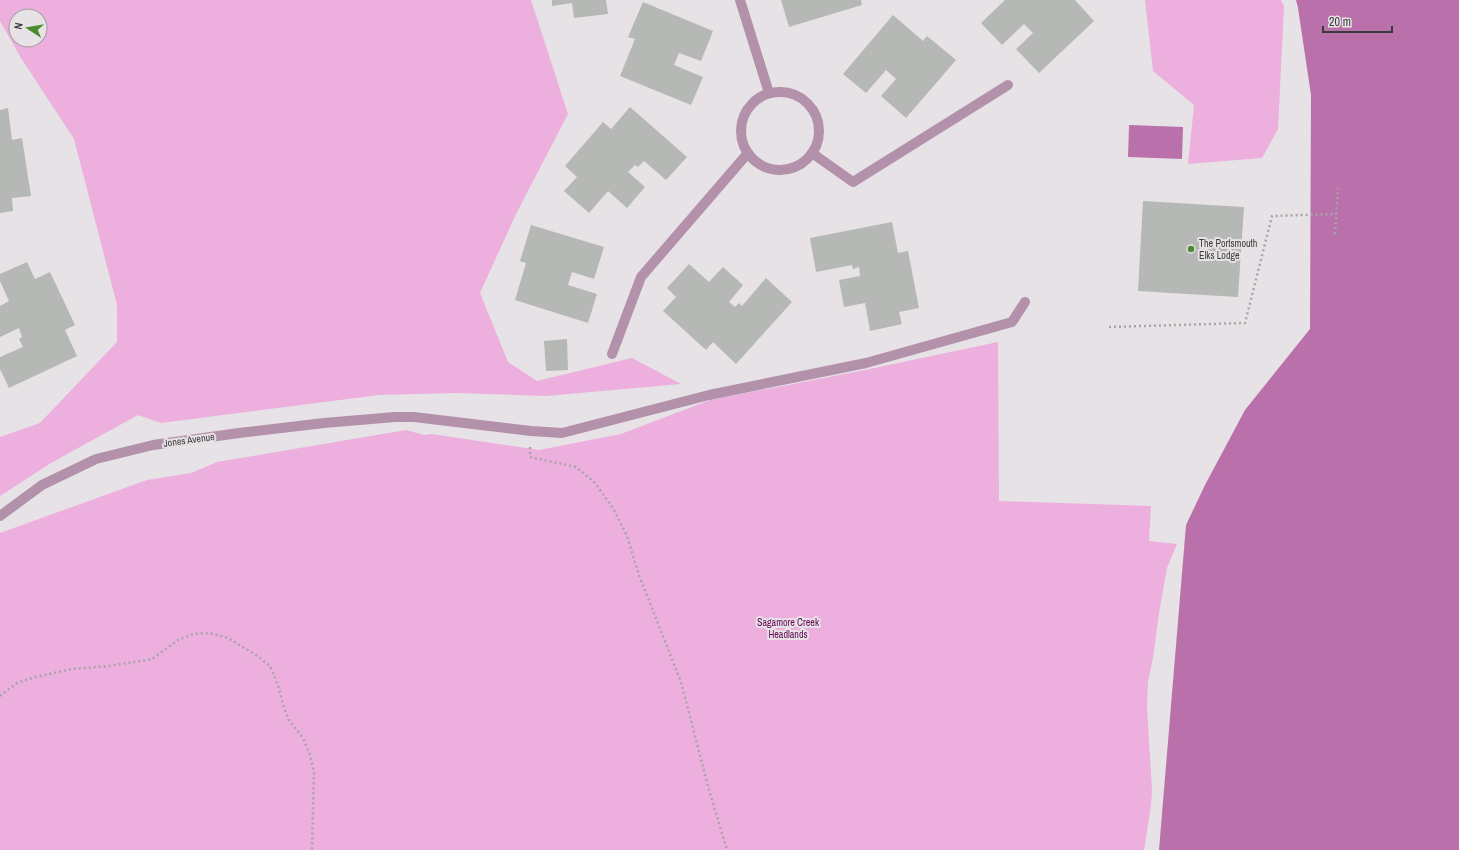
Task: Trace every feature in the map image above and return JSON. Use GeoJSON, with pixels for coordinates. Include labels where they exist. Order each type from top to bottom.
{"type":"FeatureCollection","features":[{"type":"Feature","properties":{"kind":"street"},"geometry":{"type":"LineString","coordinates":[[740,0],[769,93]]}},
{"type":"Feature","properties":{"kind":"street"},"geometry":{"type":"LineString","coordinates":[[812,153],[853,182],[1008,85]]}},
{"type":"Feature","properties":{"kind":"street"},"geometry":{"type":"LineString","coordinates":[[784,92],[799,96],[811,106],[818,121],[819,138],[812,153],[800,165],[784,170],[770,168],[757,163],[748,153],[742,140],[741,127],[746,112],[755,100],[769,93],[784,92]]}},
{"type":"Feature","properties":{"kind":"street"},"geometry":{"type":"LineString","coordinates":[[612,354],[641,277],[748,153]]}},
{"type":"Feature","properties":{"kind":"street","name":"Jones Avenue"},"geometry":{"type":"LineString","coordinates":[[0,516],[42,485],[96,459],[153,445],[324,423],[395,417],[414,417],[531,431],[562,433],[709,395],[866,363],[1012,322],[1025,302]]}},
{"type":"Feature","properties":{"kind":"path"},"geometry":{"type":"LineString","coordinates":[[1336,234],[1338,188]]}},
{"type":"Feature","properties":{"kind":"path"},"geometry":{"type":"LineString","coordinates":[[1109,327],[1245,323],[1272,216],[1336,214]]}},
{"type":"Feature","properties":{"kind":"path"},"geometry":{"type":"LineString","coordinates":[[531,431],[530,457],[576,467],[595,483],[613,508],[627,536],[639,575],[681,682],[709,790],[727,850]]}},
{"type":"Feature","properties":{"kind":"path"},"geometry":{"type":"LineString","coordinates":[[0,696],[17,683],[32,678],[71,669],[110,666],[152,659],[178,640],[193,634],[210,633],[228,638],[256,655],[270,666],[278,685],[284,708],[290,720],[303,738],[310,755],[314,772],[312,850]]}},
{"type":"Feature","properties":{"kind":"green space"},"geometry":{"type":"Polygon","coordinates":[[[0,0],[531,0],[568,114],[516,214],[480,293],[508,362],[537,381],[632,358],[681,384],[546,396],[455,393],[379,395],[161,423],[138,415],[51,463],[0,496],[0,437],[40,423],[117,342],[117,305],[74,139],[15,48],[48,48],[48,8],[8,8],[8,35],[0,21],[0,0]]]}},
{"type":"Feature","properties":{"kind":"green space"},"geometry":{"type":"Polygon","coordinates":[[[1145,0],[1281,0],[1284,6],[1278,129],[1262,158],[1188,164],[1194,105],[1153,71],[1145,0]]]}},
{"type":"Feature","properties":{"kind":"green space","name":"Sagamore Creek Headlands"},"geometry":{"type":"Polygon","coordinates":[[[998,342],[999,501],[1151,506],[1149,541],[1177,544],[1167,568],[1148,681],[1147,706],[1152,790],[1144,850],[0,850],[0,533],[147,480],[191,473],[217,462],[406,430],[424,435],[432,434],[539,450],[621,434],[710,400],[998,342]]]}},
{"type":"Feature","properties":{"kind":"shaded area"},"geometry":{"type":"Polygon","coordinates":[[[1296,0],[1459,0],[1459,850],[1159,850],[1186,525],[1205,485],[1245,410],[1310,329],[1311,95],[1296,0]]]}},
{"type":"Feature","properties":{"kind":"shaded area"},"geometry":{"type":"Polygon","coordinates":[[[1129,125],[1183,127],[1182,159],[1128,157],[1129,125]]]}},
{"type":"Feature","properties":{"kind":"building"},"geometry":{"type":"Polygon","coordinates":[[[552,0],[606,0],[608,14],[574,18],[572,3],[552,6],[552,0]]]}},
{"type":"Feature","properties":{"kind":"building"},"geometry":{"type":"Polygon","coordinates":[[[781,0],[861,0],[862,5],[789,27],[781,0]]]}},
{"type":"Feature","properties":{"kind":"building"},"geometry":{"type":"Polygon","coordinates":[[[1005,0],[1075,0],[1094,21],[1039,73],[1016,49],[1033,33],[1024,24],[1002,45],[981,23],[1005,0]]]}},
{"type":"Feature","properties":{"kind":"building"},"geometry":{"type":"Polygon","coordinates":[[[643,2],[713,31],[701,61],[679,53],[674,65],[703,77],[691,105],[620,76],[635,39],[628,37],[643,2]]]}},
{"type":"Feature","properties":{"kind":"building"},"geometry":{"type":"Polygon","coordinates":[[[893,15],[923,41],[927,36],[956,60],[906,118],[881,96],[896,79],[886,70],[866,93],[843,74],[893,15]]]}},
{"type":"Feature","properties":{"kind":"building"},"geometry":{"type":"Polygon","coordinates":[[[630,107],[687,157],[666,180],[644,161],[638,167],[635,165],[628,172],[645,187],[627,208],[608,191],[589,213],[564,191],[577,177],[565,166],[603,122],[611,129],[630,107]]]}},
{"type":"Feature","properties":{"kind":"building"},"geometry":{"type":"Polygon","coordinates":[[[8,108],[12,140],[22,138],[31,196],[12,198],[13,211],[0,213],[0,110],[8,108]]]}},
{"type":"Feature","properties":{"kind":"building","name":"The Portsmouth Elks Lodge"},"geometry":{"type":"Polygon","coordinates":[[[1143,201],[1244,207],[1238,297],[1138,291],[1143,201]]]}},
{"type":"Feature","properties":{"kind":"building"},"geometry":{"type":"Polygon","coordinates":[[[892,222],[898,253],[908,251],[919,308],[899,312],[902,324],[870,331],[865,303],[844,307],[839,280],[860,276],[859,267],[853,269],[852,265],[816,272],[810,238],[892,222]]]}},
{"type":"Feature","properties":{"kind":"building"},"geometry":{"type":"Polygon","coordinates":[[[531,225],[604,247],[594,279],[572,272],[568,285],[597,294],[588,323],[515,300],[526,263],[520,261],[531,225]]]}},
{"type":"Feature","properties":{"kind":"building"},"geometry":{"type":"Polygon","coordinates":[[[27,262],[35,279],[50,272],[75,325],[65,330],[77,356],[9,388],[0,369],[0,357],[23,347],[19,339],[22,337],[19,328],[0,337],[0,306],[9,301],[0,281],[0,274],[27,262]]]}},
{"type":"Feature","properties":{"kind":"building"},"geometry":{"type":"Polygon","coordinates":[[[689,264],[709,282],[723,267],[743,285],[729,302],[735,307],[739,303],[742,306],[766,278],[792,302],[736,364],[713,342],[706,350],[663,311],[676,297],[667,288],[689,264]]]}},
{"type":"Feature","properties":{"kind":"building"},"geometry":{"type":"Polygon","coordinates":[[[567,339],[568,370],[546,371],[544,341],[567,339]]]}},
{"type":"Feature","properties":{"kind":"place","name":"The Portsmouth Elks Lodge"},"geometry":{"type":"Point","coordinates":[1191,249]}}]}
